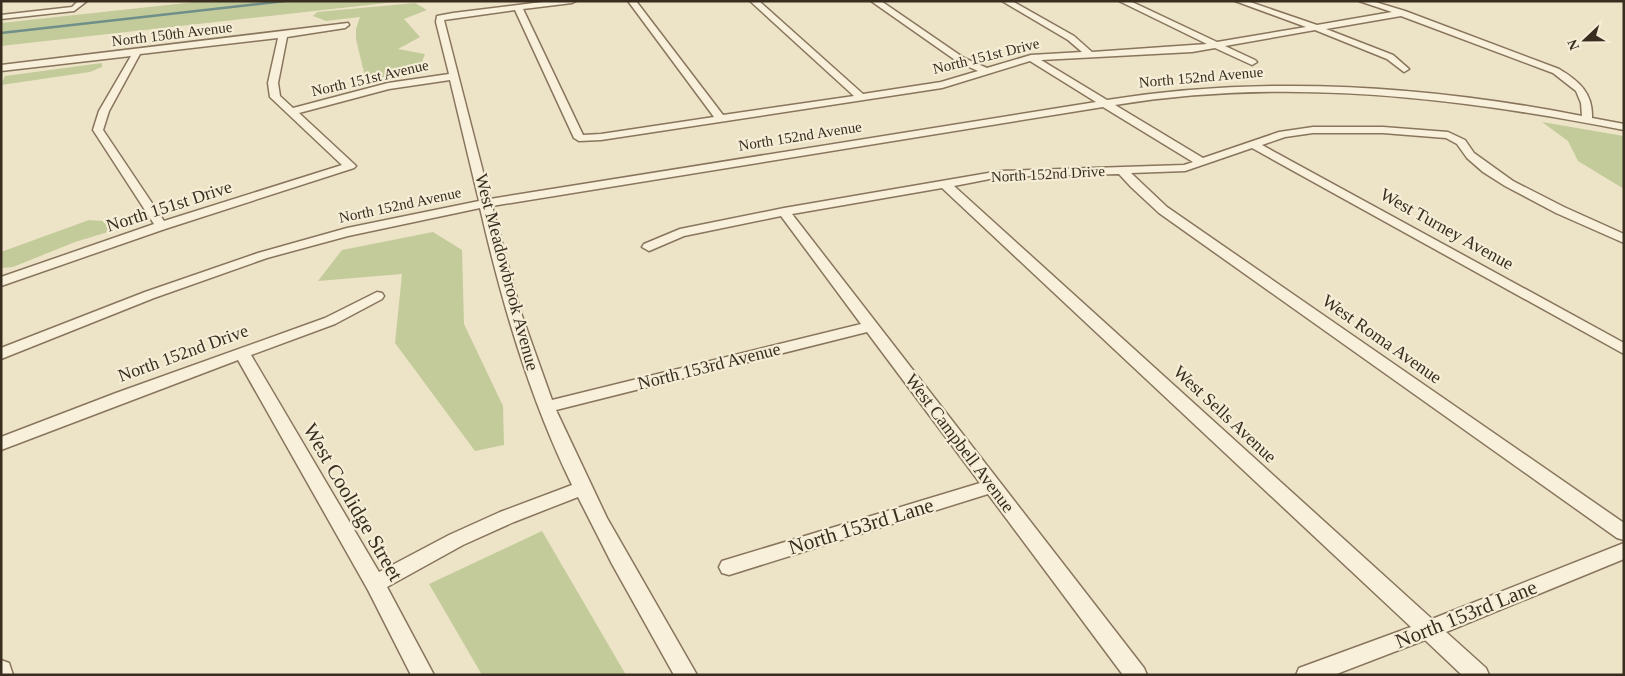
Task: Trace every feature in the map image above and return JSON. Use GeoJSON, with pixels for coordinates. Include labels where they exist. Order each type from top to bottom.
{"type":"FeatureCollection","features":[{"type":"Feature","properties":{"kind":"street"},"geometry":{"type":"LineString","coordinates":[[1,17],[74,9],[83,1]]}},
{"type":"Feature","properties":{"kind":"street"},"geometry":{"type":"LineString","coordinates":[[518,8],[572,1]]}},
{"type":"Feature","properties":{"kind":"street"},"geometry":{"type":"LineString","coordinates":[[632,1],[721,119]]}},
{"type":"Feature","properties":{"kind":"street"},"geometry":{"type":"LineString","coordinates":[[754,1],[860,97]]}},
{"type":"Feature","properties":{"kind":"street"},"geometry":{"type":"LineString","coordinates":[[875,1],[961,60],[985,71]]}},
{"type":"Feature","properties":{"kind":"street"},"geometry":{"type":"LineString","coordinates":[[1006,1],[1071,38],[1089,54]]}},
{"type":"Feature","properties":{"kind":"street"},"geometry":{"type":"LineString","coordinates":[[1123,1],[1252,62]]}},
{"type":"Feature","properties":{"kind":"street"},"geometry":{"type":"LineString","coordinates":[[1239,1],[1317,28],[1390,57],[1404,69]]}},
{"type":"Feature","properties":{"kind":"street"},"geometry":{"type":"LineString","coordinates":[[1363,1],[1402,13],[1532,61],[1567,77],[1577,84],[1586,97],[1587,119]]}},
{"type":"Feature","properties":{"kind":"street","name":"West Meadowbrook Avenue"},"geometry":{"type":"LineString","coordinates":[[518,8],[440,18],[486,203],[512,306],[547,407],[583,488],[626,571],[686,675]]}},
{"type":"Feature","properties":{"kind":"street","name":"North 151st Drive"},"geometry":{"type":"LineString","coordinates":[[518,8],[580,138],[601,137],[942,85],[1031,58],[1158,52],[1216,45],[1402,13]]}},
{"type":"Feature","properties":{"kind":"street","name":"North 150th Avenue"},"geometry":{"type":"LineString","coordinates":[[1,68],[317,31],[345,25]]}},
{"type":"Feature","properties":{"kind":"street"},"geometry":{"type":"LineString","coordinates":[[283,35],[272,88],[277,100],[291,112]]}},
{"type":"Feature","properties":{"kind":"street"},"geometry":{"type":"LineString","coordinates":[[137,52],[104,111],[98,130],[161,226]]}},
{"type":"Feature","properties":{"kind":"street"},"geometry":{"type":"LineString","coordinates":[[1031,58],[1202,163]]}},
{"type":"Feature","properties":{"kind":"street","name":"North 151st Avenue"},"geometry":{"type":"LineString","coordinates":[[291,112],[388,86],[455,76]]}},
{"type":"Feature","properties":{"kind":"street","name":"North 152nd Avenue"},"geometry":{"type":"LineString","coordinates":[[1,354],[180,283],[271,253],[350,231],[486,203],[1105,103],[1209,89],[1342,88],[1474,100],[1624,127]]}},
{"type":"Feature","properties":{"kind":"street","name":"North 151st Drive"},"geometry":{"type":"LineString","coordinates":[[1,282],[161,226],[350,166],[291,112]]}},
{"type":"Feature","properties":{"kind":"street","name":"North 152nd Drive"},"geometry":{"type":"LineString","coordinates":[[649,247],[680,233],[784,212],[1000,174],[1185,168],[1283,134],[1314,130],[1383,130],[1448,135],[1461,142],[1464,148],[1485,168],[1520,190],[1624,239]]}},
{"type":"Feature","properties":{"kind":"street","name":"West Turney Avenue"},"geometry":{"type":"LineString","coordinates":[[1252,144],[1623,348]]}},
{"type":"Feature","properties":{"kind":"street","name":"West Roma Avenue"},"geometry":{"type":"LineString","coordinates":[[1123,171],[1135,185],[1163,210],[1624,533]]}},
{"type":"Feature","properties":{"kind":"street","name":"West Sells Avenue"},"geometry":{"type":"LineString","coordinates":[[944,183],[1478,675]]}},
{"type":"Feature","properties":{"kind":"street","name":"West Campbell Avenue"},"geometry":{"type":"LineString","coordinates":[[784,212],[1136,675]]}},
{"type":"Feature","properties":{"kind":"street","name":"North 152nd Drive"},"geometry":{"type":"LineString","coordinates":[[1,444],[330,321],[377,296]]}},
{"type":"Feature","properties":{"kind":"street","name":"North 153rd Avenue"},"geometry":{"type":"LineString","coordinates":[[547,407],[872,326]]}},
{"type":"Feature","properties":{"kind":"street","name":"West Coolidge Street"},"geometry":{"type":"LineString","coordinates":[[242,353],[375,584],[423,675]]}},
{"type":"Feature","properties":{"kind":"street","name":"North 153rd Lane"},"geometry":{"type":"LineString","coordinates":[[729,567],[993,486]]}},
{"type":"Feature","properties":{"kind":"street"},"geometry":{"type":"LineString","coordinates":[[375,584],[456,540],[583,488]]}},
{"type":"Feature","properties":{"kind":"street","name":"North 153rd Lane"},"geometry":{"type":"LineString","coordinates":[[1307,675],[1430,629],[1624,551]]}},
{"type":"Feature","properties":{"kind":"street"},"geometry":{"type":"LineString","coordinates":[[1,670],[2,675]]}},
{"type":"Feature","properties":{"kind":"green space"},"geometry":{"type":"Polygon","coordinates":[[[204,1],[404,1],[1,46],[1,23],[204,1]]]}},
{"type":"Feature","properties":{"kind":"green space"},"geometry":{"type":"Polygon","coordinates":[[[415,3],[427,10],[404,19],[420,37],[398,49],[425,54],[419,69],[366,81],[356,39],[356,29],[360,17],[326,21],[313,16],[317,12],[415,3]]]}},
{"type":"Feature","properties":{"kind":"green space"},"geometry":{"type":"Polygon","coordinates":[[[102,63],[102,67],[90,72],[1,85],[5,76],[102,63]]]}},
{"type":"Feature","properties":{"kind":"green space"},"geometry":{"type":"Polygon","coordinates":[[[1542,122],[1624,136],[1624,189],[1578,161],[1568,141],[1542,122]]]}},
{"type":"Feature","properties":{"kind":"green space"},"geometry":{"type":"Polygon","coordinates":[[[89,220],[115,222],[108,232],[75,242],[13,267],[1,268],[1,252],[89,220]]]}},
{"type":"Feature","properties":{"kind":"green space"},"geometry":{"type":"Polygon","coordinates":[[[433,232],[462,250],[464,324],[503,406],[504,445],[475,451],[395,343],[402,274],[318,281],[342,250],[433,232]]]}},
{"type":"Feature","properties":{"kind":"green space"},"geometry":{"type":"Polygon","coordinates":[[[542,531],[626,675],[482,675],[429,584],[542,531]]]}},
{"type":"Feature","properties":{"kind":"waterway"},"geometry":{"type":"LineString","coordinates":[[1,33],[285,1]]}}]}
